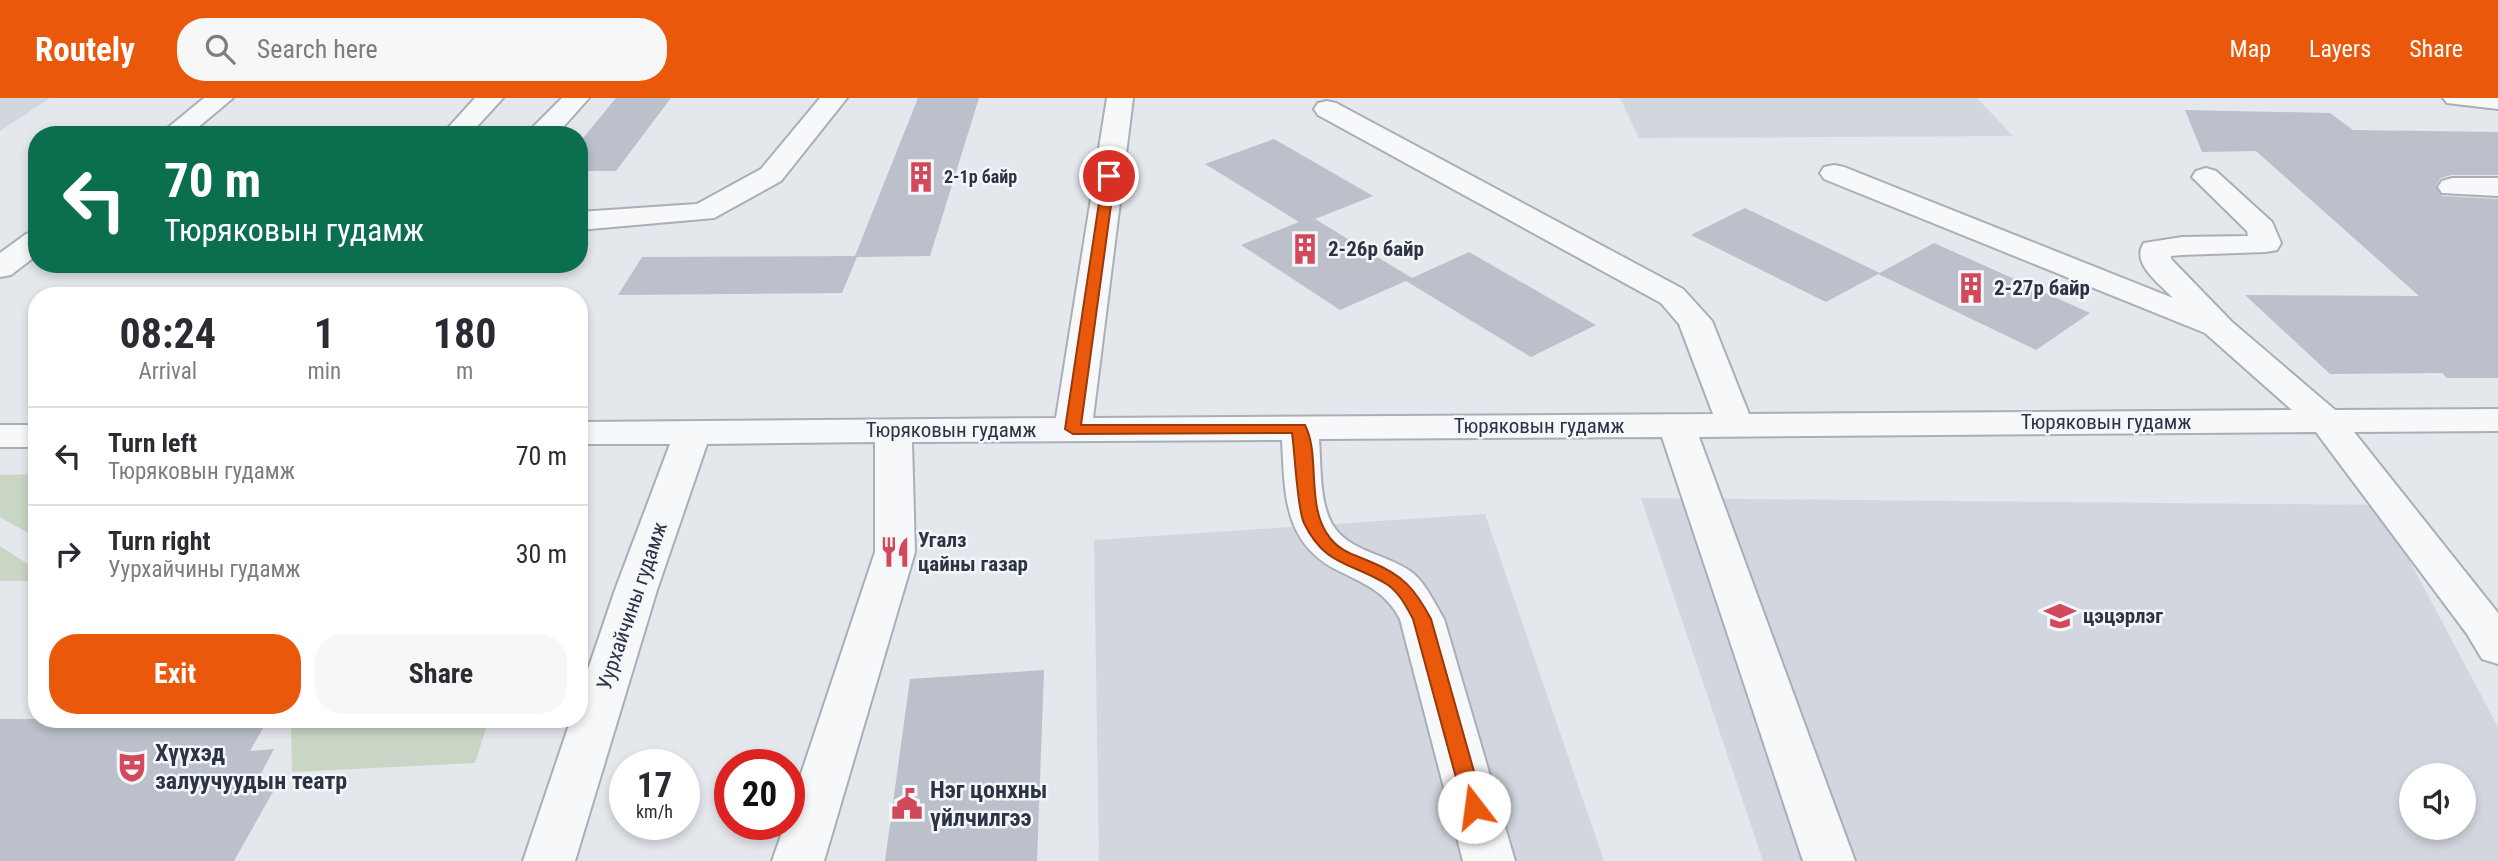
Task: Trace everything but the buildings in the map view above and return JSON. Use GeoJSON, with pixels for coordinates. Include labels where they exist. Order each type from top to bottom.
{"type":"FeatureCollection","features":[{"type":"Feature","properties":{"kind":"street"},"geometry":{"type":"LineString","coordinates":[[184,126],[220,98]]}},
{"type":"Feature","properties":{"kind":"street"},"geometry":{"type":"LineString","coordinates":[[463,126],[490,98]]}},
{"type":"Feature","properties":{"kind":"street"},"geometry":{"type":"LineString","coordinates":[[551,126],[576,98]]}},
{"type":"Feature","properties":{"kind":"street"},"geometry":{"type":"LineString","coordinates":[[588,220],[704,212],[771,176],[834,98]]}},
{"type":"Feature","properties":{"kind":"street"},"geometry":{"type":"LineString","coordinates":[[1073,429],[1120,98]]}},
{"type":"Feature","properties":{"kind":"street"},"geometry":{"type":"LineString","coordinates":[[2456,98],[2498,101]]}},
{"type":"Feature","properties":{"kind":"street"},"geometry":{"type":"LineString","coordinates":[[1326,108],[1672,296],[1695,321],[1735,425]]}},
{"type":"Feature","properties":{"kind":"street"},"geometry":{"type":"LineString","coordinates":[[1834,173],[2220,329]]}},
{"type":"Feature","properties":{"kind":"street"},"geometry":{"type":"LineString","coordinates":[[2206,177],[2261,228],[2266,243],[2244,247],[2174,245],[2155,250],[2156,261],[2220,329],[2326,421],[2482,623],[2498,648]]}},
{"type":"Feature","properties":{"kind":"street"},"geometry":{"type":"LineString","coordinates":[[2452,187],[2498,187]]}},
{"type":"Feature","properties":{"kind":"street"},"geometry":{"type":"LineString","coordinates":[[14,264],[28,249]]}},
{"type":"Feature","properties":{"kind":"street","name":"Тюряковын гудамж"},"geometry":{"type":"LineString","coordinates":[[588,433],[2498,420]]}},
{"type":"Feature","properties":{"kind":"street"},"geometry":{"type":"LineString","coordinates":[[1676,425],[1829,861]]}},
{"type":"Feature","properties":{"kind":"street"},"geometry":{"type":"LineString","coordinates":[[1299,428],[1311,521],[1324,543],[1341,558],[1366,566],[1395,582],[1410,596],[1422,619],[1489,861]]}},
{"type":"Feature","properties":{"kind":"street"},"geometry":{"type":"LineString","coordinates":[[798,861],[895,552],[893,430]]}},
{"type":"Feature","properties":{"kind":"street","name":"Уурхайчины гудамж"},"geometry":{"type":"LineString","coordinates":[[549,861],[636,590],[693,432]]}},
{"type":"Feature","properties":{"kind":"street"},"geometry":{"type":"LineString","coordinates":[[0,436],[28,436]]}},
{"type":"Feature","properties":{"kind":"shaded area"},"geometry":{"type":"Polygon","coordinates":[[[0,98],[50,98],[0,131],[0,98]]]}},
{"type":"Feature","properties":{"kind":"shaded area"},"geometry":{"type":"Polygon","coordinates":[[[1620,98],[1977,98],[2013,136],[1639,138],[1620,98]]]}},
{"type":"Feature","properties":{"kind":"shaded area","name":"цэцэрлэг"},"geometry":{"type":"Polygon","coordinates":[[[1641,498],[2380,505],[2498,727],[2498,861],[1763,861],[1641,498]]]}},
{"type":"Feature","properties":{"kind":"shaded area"},"geometry":{"type":"Polygon","coordinates":[[[1485,514],[1604,861],[1099,861],[1094,540],[1485,514]]]}},
{"type":"Feature","properties":{"kind":"green space"},"geometry":{"type":"Polygon","coordinates":[[[28,474],[28,533],[0,517],[0,475],[28,474]]]}},
{"type":"Feature","properties":{"kind":"green space"},"geometry":{"type":"Polygon","coordinates":[[[0,546],[28,564],[28,581],[0,581],[0,546]]]}},
{"type":"Feature","properties":{"kind":"green space"},"geometry":{"type":"Polygon","coordinates":[[[291,728],[486,728],[475,763],[292,772],[291,728]]]}},
{"type":"Feature","properties":{"kind":"place","name":"2-1р байр"},"geometry":{"type":"Point","coordinates":[921,177]}},
{"type":"Feature","properties":{"kind":"place","name":"2-26р байр"},"geometry":{"type":"Point","coordinates":[1305,249]}},
{"type":"Feature","properties":{"kind":"place","name":"2-27р байр"},"geometry":{"type":"Point","coordinates":[1971,288]}},
{"type":"Feature","properties":{"kind":"place","name":"Угалз цайны газар"},"geometry":{"type":"Point","coordinates":[895,552]}},
{"type":"Feature","properties":{"kind":"place","name":"цэцэрлэг"},"geometry":{"type":"Point","coordinates":[2060,616]}},
{"type":"Feature","properties":{"kind":"place","name":"Хүүхэд залуучуудын театр"},"geometry":{"type":"Point","coordinates":[132,767]}},
{"type":"Feature","properties":{"kind":"place","name":"Нэг цонхны үйлчилгээ"},"geometry":{"type":"Point","coordinates":[907,804]}},
{"type":"Feature","properties":{"kind":"route"},"geometry":{"type":"LineString","coordinates":[[1109,176],[1073,429],[1299,428],[1311,521],[1324,543],[1341,558],[1366,566],[1395,582],[1410,596],[1422,619],[1474,807]]}}]}
